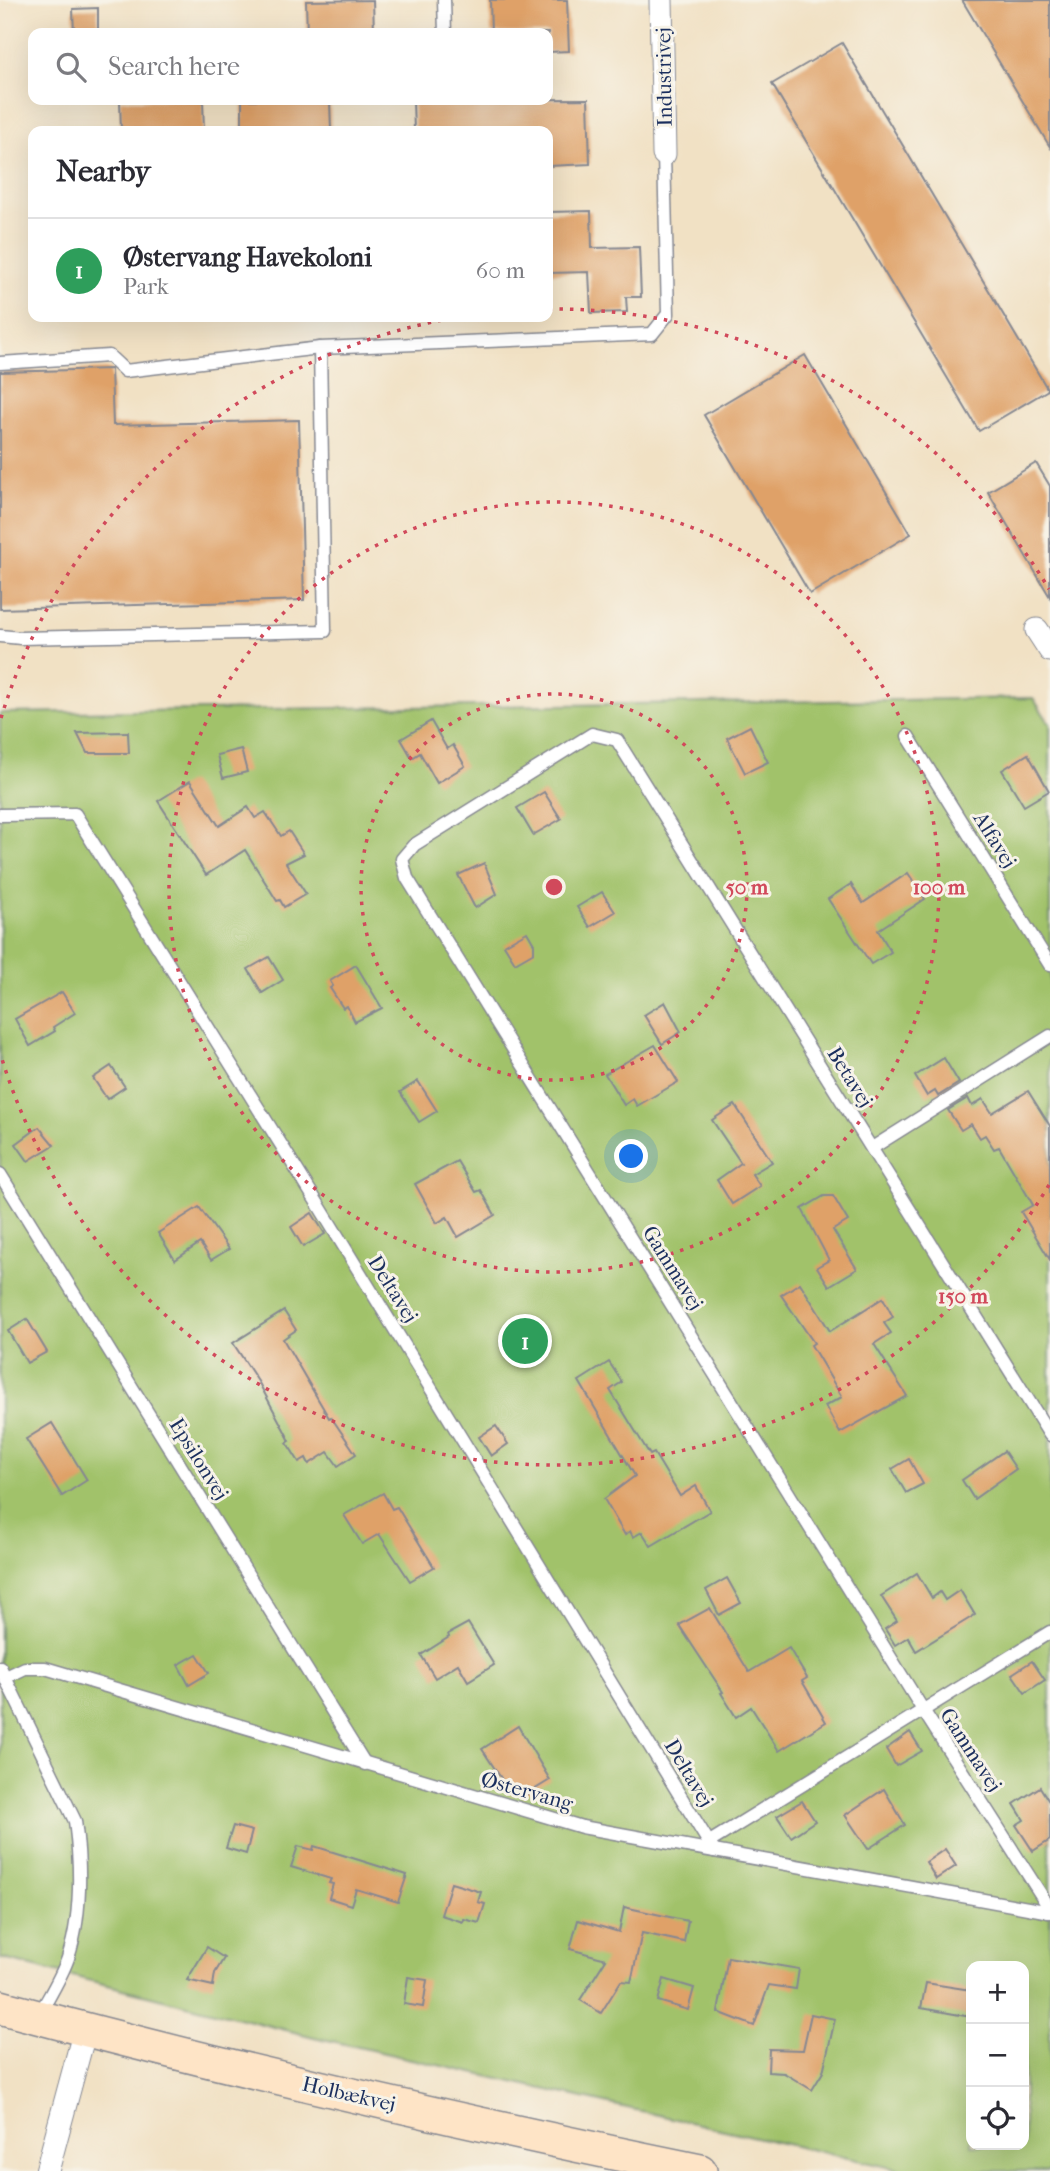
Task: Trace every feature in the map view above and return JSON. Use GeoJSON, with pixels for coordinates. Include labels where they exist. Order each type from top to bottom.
{"type":"FeatureCollection","features":[{"type":"Feature","properties":{"kind":"street","name":"Industrivej"},"geometry":{"type":"LineString","coordinates":[[662,0],[664,154]]}},
{"type":"Feature","properties":{"kind":"street"},"geometry":{"type":"LineString","coordinates":[[1037,630],[1050,650]]}},
{"type":"Feature","properties":{"kind":"street","name":"Holbækvej"},"geometry":{"type":"LineString","coordinates":[[0,2007],[85,2031],[317,2087],[700,2171]]}},
{"type":"Feature","properties":{"kind":"street"},"geometry":{"type":"LineString","coordinates":[[47,2171],[85,2031]]}},
{"type":"Feature","properties":{"kind":"lane"},"geometry":{"type":"LineString","coordinates":[[444,0],[445,28]]}},
{"type":"Feature","properties":{"kind":"lane"},"geometry":{"type":"LineString","coordinates":[[0,363],[109,356],[125,371],[320,348],[652,334],[668,314],[664,154]]}},
{"type":"Feature","properties":{"kind":"lane"},"geometry":{"type":"LineString","coordinates":[[0,636],[20,638],[325,631],[320,348]]}},
{"type":"Feature","properties":{"kind":"lane","name":"Gammavej"},"geometry":{"type":"LineString","coordinates":[[617,740],[592,734],[414,845],[402,859],[407,878],[923,1710],[1045,1901],[1049,1912]]}},
{"type":"Feature","properties":{"kind":"lane","name":"Alfavej"},"geometry":{"type":"LineString","coordinates":[[908,736],[1050,965]]}},
{"type":"Feature","properties":{"kind":"lane","name":"Betavej"},"geometry":{"type":"LineString","coordinates":[[617,740],[1050,1435]]}},
{"type":"Feature","properties":{"kind":"lane","name":"Deltavej"},"geometry":{"type":"LineString","coordinates":[[0,815],[75,814],[333,1227],[711,1847]]}},
{"type":"Feature","properties":{"kind":"lane"},"geometry":{"type":"LineString","coordinates":[[872,1148],[1050,1036]]}},
{"type":"Feature","properties":{"kind":"lane","name":"Epsilonvej"},"geometry":{"type":"LineString","coordinates":[[0,1174],[365,1764]]}},
{"type":"Feature","properties":{"kind":"lane"},"geometry":{"type":"LineString","coordinates":[[711,1847],[923,1710],[1050,1632]]}},
{"type":"Feature","properties":{"kind":"lane","name":"Østervang"},"geometry":{"type":"LineString","coordinates":[[37,2017],[68,1959],[79,1909],[79,1846],[75,1821],[3,1672],[25,1668],[45,1668],[582,1827],[711,1847],[1049,1912]]}},
{"type":"Feature","properties":{"kind":"green space"},"geometry":{"type":"Polygon","coordinates":[[[1033,698],[1050,724],[1050,2171],[905,2171],[314,2037],[0,1958],[0,713],[1033,698]]]}},
{"type":"Feature","properties":{"kind":"building"},"geometry":{"type":"Polygon","coordinates":[[[373,0],[374,28],[307,28],[306,1],[373,0]]]}},
{"type":"Feature","properties":{"kind":"building"},"geometry":{"type":"Polygon","coordinates":[[[490,0],[567,0],[569,51],[553,52],[553,28],[491,28],[490,0]]]}},
{"type":"Feature","properties":{"kind":"building"},"geometry":{"type":"Polygon","coordinates":[[[962,0],[1050,0],[1050,147],[962,0]]]}},
{"type":"Feature","properties":{"kind":"building"},"geometry":{"type":"Polygon","coordinates":[[[98,8],[98,28],[74,28],[73,9],[98,8]]]}},
{"type":"Feature","properties":{"kind":"building"},"geometry":{"type":"Polygon","coordinates":[[[842,43],[1048,390],[979,431],[772,84],[842,43]]]}},
{"type":"Feature","properties":{"kind":"building"},"geometry":{"type":"Polygon","coordinates":[[[553,99],[588,99],[590,164],[553,166],[553,126],[414,126],[413,105],[553,105],[553,99]]]}},
{"type":"Feature","properties":{"kind":"building"},"geometry":{"type":"Polygon","coordinates":[[[120,105],[203,105],[204,126],[121,126],[120,105]]]}},
{"type":"Feature","properties":{"kind":"building"},"geometry":{"type":"Polygon","coordinates":[[[242,105],[330,105],[331,126],[242,126],[242,105]]]}},
{"type":"Feature","properties":{"kind":"building"},"geometry":{"type":"Polygon","coordinates":[[[591,211],[592,248],[639,247],[641,297],[626,297],[627,312],[591,313],[589,272],[553,273],[553,212],[591,211]]]}},
{"type":"Feature","properties":{"kind":"building"},"geometry":{"type":"Polygon","coordinates":[[[805,355],[911,534],[810,594],[704,415],[805,355]]]}},
{"type":"Feature","properties":{"kind":"building"},"geometry":{"type":"Polygon","coordinates":[[[111,369],[113,425],[299,420],[304,600],[0,609],[0,372],[111,369]]]}},
{"type":"Feature","properties":{"kind":"building"},"geometry":{"type":"Polygon","coordinates":[[[1036,463],[1050,486],[1050,597],[988,492],[1036,463]]]}},
{"type":"Feature","properties":{"kind":"building"},"geometry":{"type":"Polygon","coordinates":[[[431,721],[447,749],[453,745],[465,766],[437,783],[420,753],[412,758],[401,739],[431,721]]]}},
{"type":"Feature","properties":{"kind":"building"},"geometry":{"type":"Polygon","coordinates":[[[750,726],[768,762],[745,773],[727,738],[750,726]]]}},
{"type":"Feature","properties":{"kind":"building"},"geometry":{"type":"Polygon","coordinates":[[[128,732],[129,753],[87,753],[77,733],[128,732]]]}},
{"type":"Feature","properties":{"kind":"building"},"geometry":{"type":"Polygon","coordinates":[[[241,749],[247,772],[223,778],[217,755],[241,749]]]}},
{"type":"Feature","properties":{"kind":"building"},"geometry":{"type":"Polygon","coordinates":[[[1028,754],[1049,791],[1024,806],[1002,770],[1028,754]]]}},
{"type":"Feature","properties":{"kind":"building"},"geometry":{"type":"Polygon","coordinates":[[[190,781],[219,826],[248,807],[255,818],[265,812],[281,836],[289,831],[304,854],[286,863],[306,894],[284,907],[280,900],[277,901],[245,850],[206,875],[158,801],[190,781]]]}},
{"type":"Feature","properties":{"kind":"building"},"geometry":{"type":"Polygon","coordinates":[[[544,792],[561,819],[533,835],[517,808],[544,792]]]}},
{"type":"Feature","properties":{"kind":"building"},"geometry":{"type":"Polygon","coordinates":[[[484,863],[497,894],[475,908],[458,875],[484,863]]]}},
{"type":"Feature","properties":{"kind":"building"},"geometry":{"type":"Polygon","coordinates":[[[908,873],[925,899],[878,930],[891,952],[871,964],[828,899],[851,884],[863,903],[908,873]]]}},
{"type":"Feature","properties":{"kind":"building"},"geometry":{"type":"Polygon","coordinates":[[[602,892],[615,912],[590,927],[577,907],[602,892]]]}},
{"type":"Feature","properties":{"kind":"building"},"geometry":{"type":"Polygon","coordinates":[[[527,932],[534,944],[534,952],[515,963],[504,945],[527,932]]]}},
{"type":"Feature","properties":{"kind":"building"},"geometry":{"type":"Polygon","coordinates":[[[269,957],[283,980],[262,993],[248,969],[269,957]]]}},
{"type":"Feature","properties":{"kind":"building"},"geometry":{"type":"Polygon","coordinates":[[[356,965],[382,1008],[355,1022],[347,1006],[343,1008],[330,988],[333,986],[330,981],[356,965]]]}},
{"type":"Feature","properties":{"kind":"building"},"geometry":{"type":"Polygon","coordinates":[[[62,992],[75,1013],[53,1027],[55,1031],[30,1046],[15,1019],[62,992]]]}},
{"type":"Feature","properties":{"kind":"building"},"geometry":{"type":"Polygon","coordinates":[[[665,1002],[681,1032],[662,1044],[644,1015],[665,1002]]]}},
{"type":"Feature","properties":{"kind":"building"},"geometry":{"type":"Polygon","coordinates":[[[655,1045],[678,1082],[637,1106],[633,1099],[624,1105],[605,1074],[655,1045]]]}},
{"type":"Feature","properties":{"kind":"building"},"geometry":{"type":"Polygon","coordinates":[[[944,1058],[959,1083],[938,1096],[935,1091],[927,1096],[915,1076],[944,1058]]]}},
{"type":"Feature","properties":{"kind":"building"},"geometry":{"type":"Polygon","coordinates":[[[111,1066],[125,1087],[107,1099],[93,1078],[111,1066]]]}},
{"type":"Feature","properties":{"kind":"building"},"geometry":{"type":"Polygon","coordinates":[[[418,1081],[437,1111],[419,1122],[400,1092],[418,1081]]]}},
{"type":"Feature","properties":{"kind":"building"},"geometry":{"type":"Polygon","coordinates":[[[1028,1091],[1050,1126],[1050,1260],[1021,1212],[1033,1205],[999,1147],[994,1149],[985,1135],[980,1138],[971,1124],[961,1130],[948,1110],[968,1098],[972,1106],[983,1099],[992,1113],[1028,1091]]]}},
{"type":"Feature","properties":{"kind":"building"},"geometry":{"type":"Polygon","coordinates":[[[735,1105],[772,1162],[752,1174],[760,1186],[732,1204],[717,1180],[741,1163],[712,1120],[735,1105]]]}},
{"type":"Feature","properties":{"kind":"building"},"geometry":{"type":"Polygon","coordinates":[[[39,1127],[54,1145],[28,1161],[16,1144],[39,1127]]]}},
{"type":"Feature","properties":{"kind":"building"},"geometry":{"type":"Polygon","coordinates":[[[457,1161],[476,1192],[481,1190],[495,1215],[458,1237],[447,1217],[437,1223],[415,1184],[457,1161]]]}},
{"type":"Feature","properties":{"kind":"building"},"geometry":{"type":"Polygon","coordinates":[[[824,1196],[833,1196],[848,1221],[833,1230],[857,1269],[829,1286],[817,1267],[829,1260],[802,1209],[824,1196]]]}},
{"type":"Feature","properties":{"kind":"building"},"geometry":{"type":"Polygon","coordinates":[[[199,1207],[229,1249],[211,1260],[200,1243],[175,1260],[158,1233],[199,1207]]]}},
{"type":"Feature","properties":{"kind":"building"},"geometry":{"type":"Polygon","coordinates":[[[312,1213],[325,1234],[303,1247],[291,1227],[312,1213]]]}},
{"type":"Feature","properties":{"kind":"building"},"geometry":{"type":"Polygon","coordinates":[[[800,1283],[830,1331],[883,1298],[893,1317],[884,1323],[891,1333],[874,1344],[907,1396],[840,1433],[825,1406],[842,1397],[811,1345],[814,1343],[781,1295],[800,1283]]]}},
{"type":"Feature","properties":{"kind":"building"},"geometry":{"type":"Polygon","coordinates":[[[284,1311],[296,1330],[283,1339],[329,1418],[331,1417],[356,1454],[338,1466],[328,1452],[309,1464],[306,1458],[299,1462],[287,1443],[290,1441],[259,1383],[233,1343],[284,1311]]]}},
{"type":"Feature","properties":{"kind":"building"},"geometry":{"type":"Polygon","coordinates":[[[27,1319],[47,1352],[27,1363],[8,1331],[27,1319]]]}},
{"type":"Feature","properties":{"kind":"building"},"geometry":{"type":"Polygon","coordinates":[[[609,1362],[622,1382],[610,1390],[650,1455],[654,1453],[680,1496],[696,1486],[710,1511],[651,1546],[642,1532],[633,1537],[630,1531],[625,1535],[604,1499],[635,1476],[579,1381],[609,1362]]]}},
{"type":"Feature","properties":{"kind":"building"},"geometry":{"type":"Polygon","coordinates":[[[52,1423],[87,1480],[62,1496],[26,1439],[52,1423]]]}},
{"type":"Feature","properties":{"kind":"building"},"geometry":{"type":"Polygon","coordinates":[[[496,1426],[508,1444],[491,1456],[479,1437],[496,1426]]]}},
{"type":"Feature","properties":{"kind":"building"},"geometry":{"type":"Polygon","coordinates":[[[1004,1451],[1016,1469],[974,1499],[962,1480],[1004,1451]]]}},
{"type":"Feature","properties":{"kind":"building"},"geometry":{"type":"Polygon","coordinates":[[[909,1459],[923,1484],[906,1493],[892,1469],[909,1459]]]}},
{"type":"Feature","properties":{"kind":"building"},"geometry":{"type":"Polygon","coordinates":[[[383,1493],[392,1509],[397,1507],[434,1567],[410,1581],[379,1534],[362,1544],[344,1515],[383,1493]]]}},
{"type":"Feature","properties":{"kind":"building"},"geometry":{"type":"Polygon","coordinates":[[[917,1573],[932,1598],[940,1592],[945,1600],[960,1590],[975,1615],[916,1651],[908,1637],[895,1645],[885,1629],[897,1621],[881,1596],[917,1573]]]}},
{"type":"Feature","properties":{"kind":"building"},"geometry":{"type":"Polygon","coordinates":[[[727,1578],[741,1603],[719,1615],[706,1590],[727,1578]]]}},
{"type":"Feature","properties":{"kind":"building"},"geometry":{"type":"Polygon","coordinates":[[[710,1608],[749,1672],[789,1648],[807,1678],[802,1681],[826,1722],[779,1751],[751,1707],[736,1717],[721,1693],[723,1692],[679,1625],[710,1608]]]}},
{"type":"Feature","properties":{"kind":"building"},"geometry":{"type":"Polygon","coordinates":[[[468,1623],[494,1665],[468,1681],[458,1664],[435,1678],[421,1655],[449,1637],[448,1634],[468,1623]]]}},
{"type":"Feature","properties":{"kind":"building"},"geometry":{"type":"Polygon","coordinates":[[[197,1654],[209,1673],[189,1685],[178,1665],[197,1654]]]}},
{"type":"Feature","properties":{"kind":"building"},"geometry":{"type":"Polygon","coordinates":[[[1032,1661],[1045,1680],[1025,1693],[1012,1674],[1032,1661]]]}},
{"type":"Feature","properties":{"kind":"building"},"geometry":{"type":"Polygon","coordinates":[[[518,1726],[550,1780],[522,1797],[519,1791],[512,1795],[482,1749],[518,1726]]]}},
{"type":"Feature","properties":{"kind":"building"},"geometry":{"type":"Polygon","coordinates":[[[910,1732],[922,1751],[896,1766],[886,1749],[910,1732]]]}},
{"type":"Feature","properties":{"kind":"building"},"geometry":{"type":"Polygon","coordinates":[[[1040,1787],[1050,1803],[1050,1840],[1033,1851],[1016,1825],[1024,1820],[1014,1804],[1040,1787]]]}},
{"type":"Feature","properties":{"kind":"building"},"geometry":{"type":"Polygon","coordinates":[[[884,1789],[905,1825],[868,1849],[845,1815],[884,1789]]]}},
{"type":"Feature","properties":{"kind":"building"},"geometry":{"type":"Polygon","coordinates":[[[802,1801],[815,1821],[791,1837],[777,1816],[802,1801]]]}},
{"type":"Feature","properties":{"kind":"building"},"geometry":{"type":"Polygon","coordinates":[[[233,1826],[252,1831],[246,1854],[226,1848],[233,1826]]]}},
{"type":"Feature","properties":{"kind":"building"},"geometry":{"type":"Polygon","coordinates":[[[298,1846],[313,1850],[314,1846],[407,1875],[398,1902],[356,1889],[351,1905],[329,1898],[333,1884],[329,1883],[331,1879],[291,1867],[298,1846]]]}},
{"type":"Feature","properties":{"kind":"building"},"geometry":{"type":"Polygon","coordinates":[[[945,1849],[956,1866],[936,1879],[926,1862],[945,1849]]]}},
{"type":"Feature","properties":{"kind":"building"},"geometry":{"type":"Polygon","coordinates":[[[451,1883],[481,1892],[478,1902],[485,1904],[479,1923],[464,1919],[463,1922],[441,1915],[451,1883]]]}},
{"type":"Feature","properties":{"kind":"building"},"geometry":{"type":"Polygon","coordinates":[[[624,1907],[688,1921],[684,1942],[642,1933],[631,1982],[621,1981],[601,2013],[580,2000],[606,1959],[570,1949],[578,1920],[619,1932],[624,1907]]]}},
{"type":"Feature","properties":{"kind":"building"},"geometry":{"type":"Polygon","coordinates":[[[207,1947],[224,1958],[215,1973],[213,1986],[187,1980],[207,1947]]]}},
{"type":"Feature","properties":{"kind":"building"},"geometry":{"type":"Polygon","coordinates":[[[728,1957],[799,1969],[796,1989],[769,1985],[754,2026],[718,2012],[728,1957]]]}},
{"type":"Feature","properties":{"kind":"building"},"geometry":{"type":"Polygon","coordinates":[[[408,1977],[427,1980],[423,2007],[404,2004],[408,1977]]]}},
{"type":"Feature","properties":{"kind":"building"},"geometry":{"type":"Polygon","coordinates":[[[664,1979],[694,1988],[688,2010],[658,2001],[664,1979]]]}},
{"type":"Feature","properties":{"kind":"building"},"geometry":{"type":"Polygon","coordinates":[[[926,1983],[966,1989],[966,2016],[921,2008],[926,1983]]]}},
{"type":"Feature","properties":{"kind":"building"},"geometry":{"type":"Polygon","coordinates":[[[811,2014],[835,2019],[823,2072],[812,2090],[784,2073],[768,2072],[769,2049],[803,2050],[811,2014]]]}},
{"type":"Feature","properties":{"kind":"place","name":"Østervang Havekoloni"},"geometry":{"type":"Point","coordinates":[525,1341]}}]}
